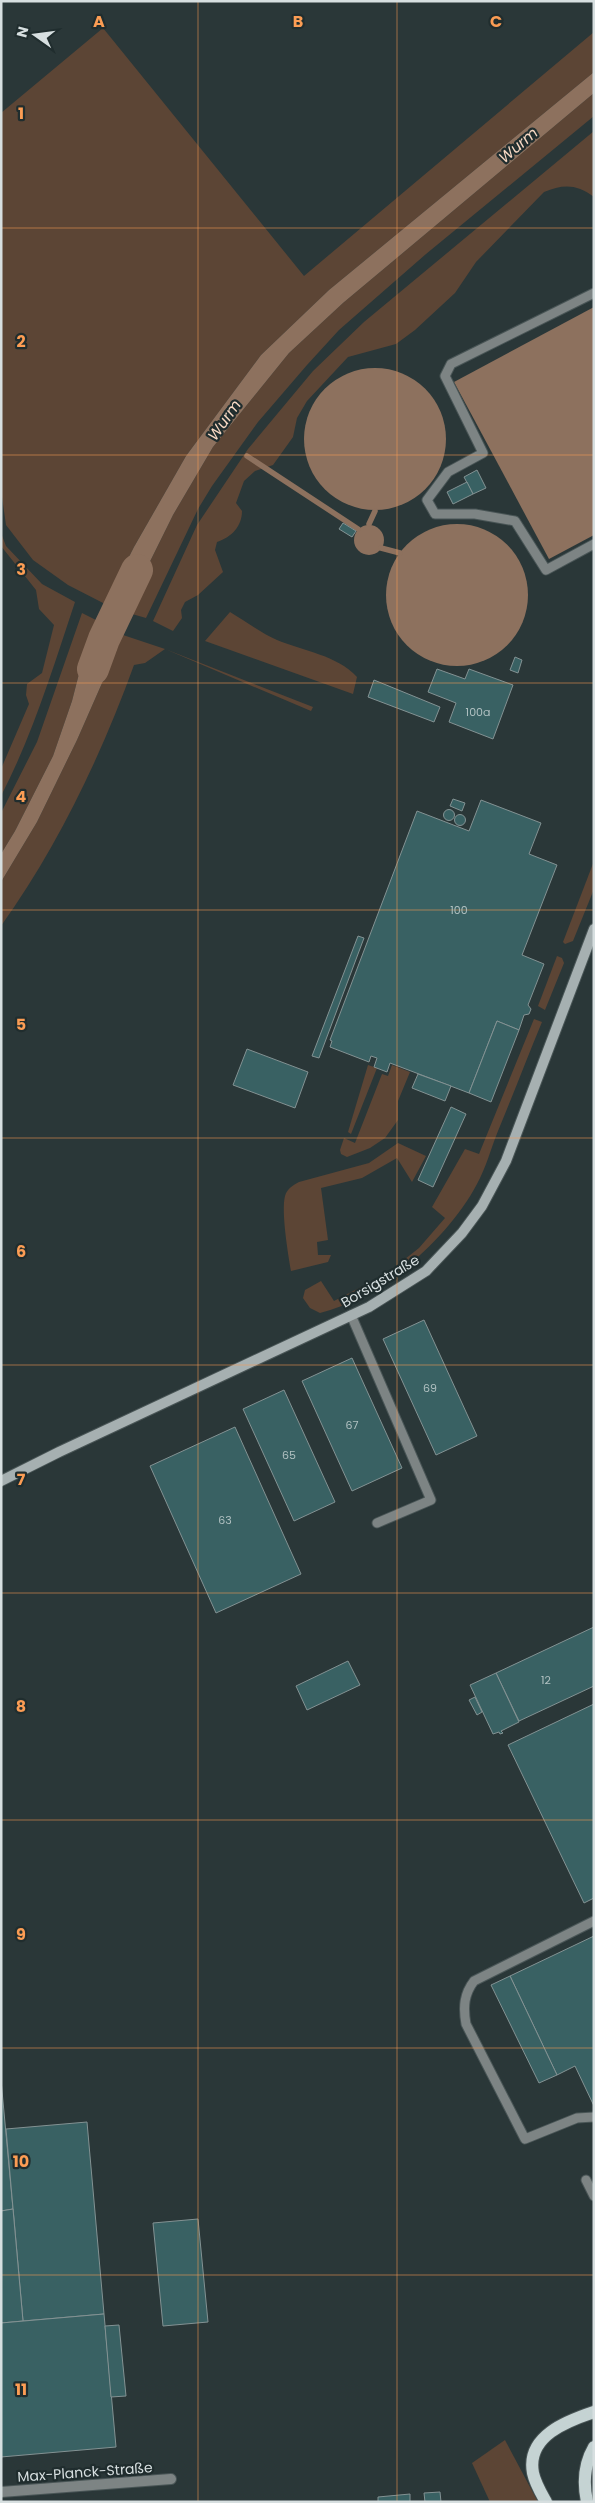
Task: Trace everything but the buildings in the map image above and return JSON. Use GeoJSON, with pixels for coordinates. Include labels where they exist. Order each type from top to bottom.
{"type":"FeatureCollection","features":[{"type":"Feature","properties":{"kind":"main road"},"geometry":{"type":"LineString","coordinates":[[546,2502],[533,2473],[537,2449],[550,2431],[594,2412]]}},
{"type":"Feature","properties":{"kind":"main road"},"geometry":{"type":"LineString","coordinates":[[587,2502],[585,2476],[587,2464],[594,2447]]}},
{"type":"Feature","properties":{"kind":"street","name":"Borsigstraße"},"geometry":{"type":"LineString","coordinates":[[1,1481],[351,1316],[426,1271],[462,1233],[482,1206],[506,1161],[594,929]]}},
{"type":"Feature","properties":{"kind":"street","name":"Max-Planck-Straße"},"geometry":{"type":"LineString","coordinates":[[1,2492],[172,2479]]}},
{"type":"Feature","properties":{"kind":"lane"},"geometry":{"type":"LineString","coordinates":[[594,293],[451,364],[445,376],[483,453],[448,472],[427,500],[435,514],[474,514],[515,521],[546,570],[594,544]]}},
{"type":"Feature","properties":{"kind":"lane"},"geometry":{"type":"LineString","coordinates":[[351,1316],[431,1500],[377,1523]]}},
{"type":"Feature","properties":{"kind":"lane"},"geometry":{"type":"LineString","coordinates":[[594,1920],[474,1981],[466,1990],[463,2011],[466,2024],[525,2139],[577,2118],[594,2117]]}},
{"type":"Feature","properties":{"kind":"lane"},"geometry":{"type":"LineString","coordinates":[[586,2180],[594,2196]]}},
{"type":"Feature","properties":{"kind":"shaded area"},"geometry":{"type":"Polygon","coordinates":[[[103,28],[304,276],[594,32],[594,72],[329,290],[261,355],[186,456],[134,547],[105,604],[68,585],[33,560],[6,525],[1,490],[1,113],[103,28]]]}},
{"type":"Feature","properties":{"kind":"shaded area"},"geometry":{"type":"Polygon","coordinates":[[[594,93],[594,116],[426,254],[339,330],[307,365],[258,422],[212,486],[198,509],[146,618],[125,612],[173,515],[213,447],[289,353],[343,303],[594,93]]]}},
{"type":"Feature","properties":{"kind":"shaded area"},"geometry":{"type":"Polygon","coordinates":[[[594,131],[594,197],[582,190],[570,187],[544,192],[476,262],[455,293],[415,330],[396,344],[348,357],[307,401],[297,418],[293,437],[273,465],[255,471],[244,481],[236,503],[242,511],[238,526],[232,534],[217,542],[215,550],[223,572],[198,595],[185,602],[181,610],[182,618],[173,631],[153,621],[197,525],[248,449],[313,371],[364,322],[594,131]]]}},
{"type":"Feature","properties":{"kind":"shaded area"},"geometry":{"type":"Polygon","coordinates":[[[1,533],[6,546],[42,584],[75,602],[33,725],[1,796],[1,769],[29,704],[26,695],[27,684],[42,673],[54,625],[39,609],[36,590],[1,546],[1,533]]]}},
{"type":"Feature","properties":{"kind":"shaded area"},"geometry":{"type":"Polygon","coordinates":[[[230,612],[271,637],[340,663],[357,677],[353,694],[205,641],[230,612]]]}},
{"type":"Feature","properties":{"kind":"shaded area"},"geometry":{"type":"Polygon","coordinates":[[[82,613],[100,622],[81,666],[72,701],[53,756],[15,831],[1,854],[1,813],[37,742],[82,613]]]}},
{"type":"Feature","properties":{"kind":"shaded area"},"geometry":{"type":"Polygon","coordinates":[[[117,633],[165,649],[145,663],[134,665],[107,733],[76,800],[22,896],[1,926],[1,882],[37,822],[77,740],[117,649],[117,633]]]}},
{"type":"Feature","properties":{"kind":"shaded area"},"geometry":{"type":"Polygon","coordinates":[[[165,649],[313,707],[311,711],[165,649]]]}},
{"type":"Feature","properties":{"kind":"shaded area"},"geometry":{"type":"Polygon","coordinates":[[[594,861],[594,889],[573,941],[565,944],[563,942],[594,861]]]}},
{"type":"Feature","properties":{"kind":"shaded area"},"geometry":{"type":"Polygon","coordinates":[[[557,956],[562,958],[564,963],[545,1010],[538,1006],[557,956]]]}},
{"type":"Feature","properties":{"kind":"shaded area"},"geometry":{"type":"Polygon","coordinates":[[[534,1019],[542,1022],[483,1171],[464,1205],[449,1225],[410,1264],[366,1294],[320,1313],[310,1308],[303,1298],[305,1290],[321,1281],[334,1301],[386,1274],[419,1248],[445,1218],[432,1207],[465,1149],[479,1154],[534,1019]]]}},
{"type":"Feature","properties":{"kind":"shaded area"},"geometry":{"type":"Polygon","coordinates":[[[368,1065],[377,1068],[351,1134],[348,1132],[368,1065]]]}},
{"type":"Feature","properties":{"kind":"shaded area"},"geometry":{"type":"Polygon","coordinates":[[[392,1065],[410,1072],[398,1101],[398,1120],[385,1138],[370,1148],[347,1157],[341,1154],[340,1150],[344,1138],[355,1143],[382,1074],[388,1076],[392,1065]]]}},
{"type":"Feature","properties":{"kind":"shaded area"},"geometry":{"type":"Polygon","coordinates":[[[398,1143],[426,1156],[412,1182],[397,1158],[362,1178],[321,1188],[328,1240],[317,1242],[318,1255],[331,1255],[328,1262],[291,1271],[284,1212],[285,1196],[289,1189],[299,1182],[369,1163],[398,1143]]]}},
{"type":"Feature","properties":{"kind":"shaded area"},"geometry":{"type":"Polygon","coordinates":[[[505,2440],[538,2502],[490,2502],[472,2463],[505,2440]]]}},
{"type":"Feature","properties":{"kind":"water"},"geometry":{"type":"Polygon","coordinates":[[[594,72],[594,93],[343,303],[289,353],[213,447],[173,515],[125,612],[105,604],[134,547],[186,456],[261,355],[329,290],[594,72]]]}},
{"type":"Feature","properties":{"kind":"water"},"geometry":{"type":"Polygon","coordinates":[[[594,307],[594,535],[549,559],[454,382],[594,307]]]}},
{"type":"Feature","properties":{"kind":"water"},"geometry":{"type":"Polygon","coordinates":[[[375,368],[389,369],[402,373],[425,389],[441,412],[445,425],[445,453],[441,466],[425,489],[402,505],[389,509],[375,510],[361,509],[348,505],[325,489],[309,466],[305,453],[304,439],[305,425],[309,412],[325,389],[348,373],[361,369],[375,368]]]}},
{"type":"Feature","properties":{"kind":"water"},"geometry":{"type":"Polygon","coordinates":[[[457,524],[484,530],[496,536],[507,545],[516,556],[522,568],[528,595],[522,622],[516,634],[507,645],[496,654],[484,660],[457,666],[430,660],[418,654],[407,645],[398,634],[392,622],[386,595],[392,568],[398,556],[407,545],[418,536],[430,530],[457,524]]]}},
{"type":"Feature","properties":{"kind":"water"},"geometry":{"type":"Polygon","coordinates":[[[369,525],[380,529],[384,540],[380,551],[369,555],[358,551],[354,540],[358,529],[369,525]]]}},
{"type":"Feature","properties":{"kind":"water"},"geometry":{"type":"Polygon","coordinates":[[[100,622],[117,633],[117,649],[77,740],[37,822],[1,882],[1,854],[15,831],[53,756],[72,701],[81,666],[100,622]]]}},
{"type":"Feature","properties":{"kind":"waterway"},"geometry":{"type":"LineString","coordinates":[[247,456],[358,529]]}},
{"type":"Feature","properties":{"kind":"waterway"},"geometry":{"type":"LineString","coordinates":[[369,524],[375,511]]}},
{"type":"Feature","properties":{"kind":"waterway"},"geometry":{"type":"LineString","coordinates":[[381,548],[400,553]]}},
{"type":"Feature","properties":{"kind":"waterway","name":"Wurm"},"geometry":{"type":"LineString","coordinates":[[93,669],[104,639],[137,570]]}}]}
